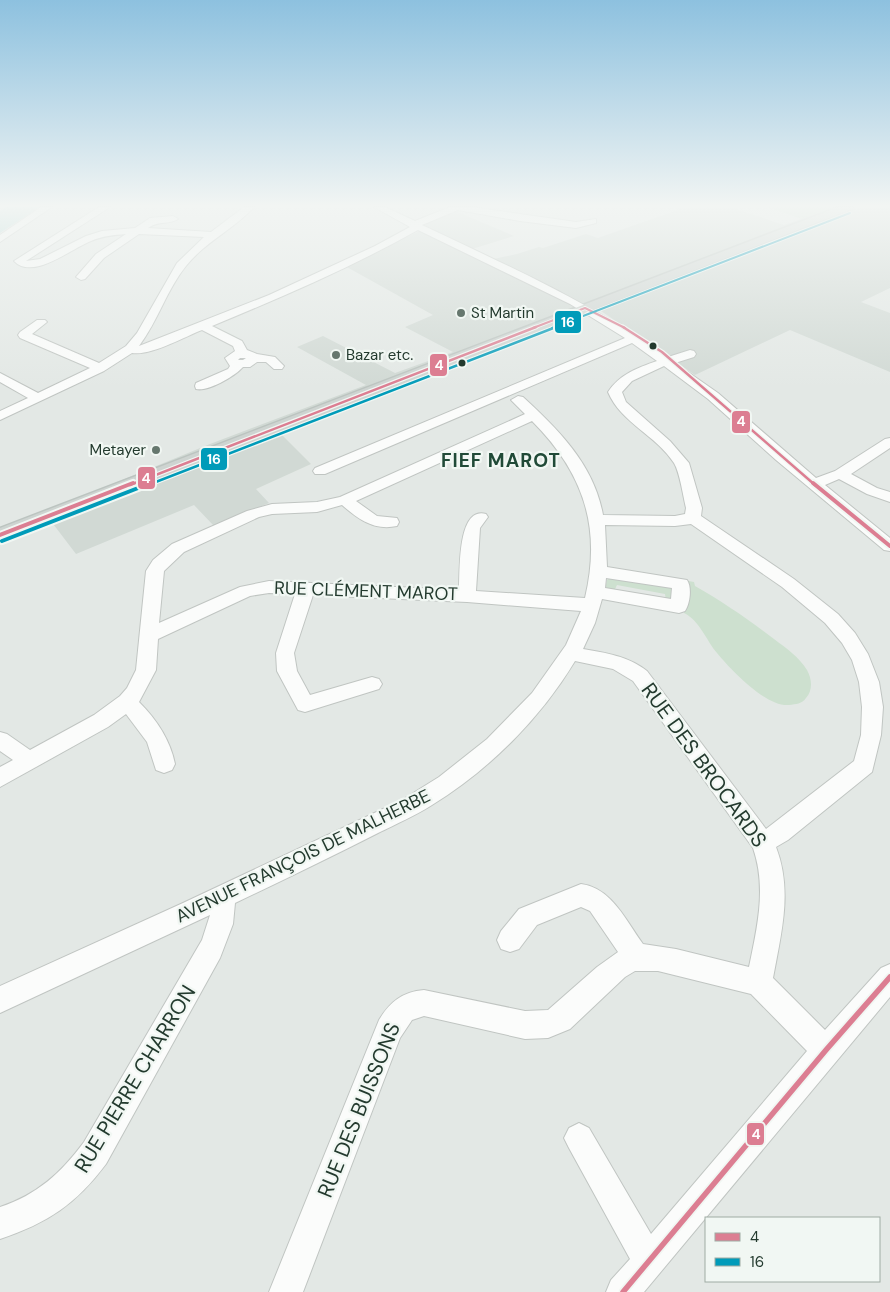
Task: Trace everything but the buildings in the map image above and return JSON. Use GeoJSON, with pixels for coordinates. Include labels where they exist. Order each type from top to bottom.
{"type":"FeatureCollection","features":[{"type":"Feature","properties":{"kind":"main road"},"geometry":{"type":"LineString","coordinates":[[0,535],[591,312],[700,267]]}},
{"type":"Feature","properties":{"kind":"street"},"geometry":{"type":"LineString","coordinates":[[81,277],[90,267]]}},
{"type":"Feature","properties":{"kind":"street"},"geometry":{"type":"LineString","coordinates":[[0,416],[100,368],[130,349],[142,334],[180,267]]}},
{"type":"Feature","properties":{"kind":"street"},"geometry":{"type":"LineString","coordinates":[[130,349],[146,348],[204,326],[337,267]]}},
{"type":"Feature","properties":{"kind":"street"},"geometry":{"type":"LineString","coordinates":[[500,267],[591,312],[634,338],[668,362],[707,392],[813,484],[890,546]]}},
{"type":"Feature","properties":{"kind":"street"},"geometry":{"type":"LineString","coordinates":[[591,312],[605,317],[642,337],[668,362]]}},
{"type":"Feature","properties":{"kind":"street"},"geometry":{"type":"LineString","coordinates":[[41,322],[25,332],[24,335],[100,368]]}},
{"type":"Feature","properties":{"kind":"street"},"geometry":{"type":"LineString","coordinates":[[204,326],[238,344],[245,359]]}},
{"type":"Feature","properties":{"kind":"street"},"geometry":{"type":"LineString","coordinates":[[320,471],[634,338]]}},
{"type":"Feature","properties":{"kind":"street"},"geometry":{"type":"LineString","coordinates":[[690,354],[623,380],[616,389],[615,396],[620,404],[665,444],[682,463],[694,508],[693,518]]}},
{"type":"Feature","properties":{"kind":"street"},"geometry":{"type":"LineString","coordinates":[[201,386],[232,372],[245,359],[270,359],[277,363],[278,366]]}},
{"type":"Feature","properties":{"kind":"street"},"geometry":{"type":"LineString","coordinates":[[0,377],[38,398]]}},
{"type":"Feature","properties":{"kind":"street","name":"AVENUE FRANÇOIS DE MALHERBE"},"geometry":{"type":"LineString","coordinates":[[0,1000],[222,898],[424,799],[482,756],[527,711],[571,653],[586,623],[593,599],[600,546],[596,520],[585,480],[578,467],[554,434],[518,400]]}},
{"type":"Feature","properties":{"kind":"street"},"geometry":{"type":"LineString","coordinates":[[0,778],[101,721],[127,702],[135,693],[146,670],[155,571],[159,564],[178,548],[263,511],[317,507],[345,500],[534,415]]}},
{"type":"Feature","properties":{"kind":"street"},"geometry":{"type":"LineString","coordinates":[[813,484],[840,474],[890,442]]}},
{"type":"Feature","properties":{"kind":"street"},"geometry":{"type":"LineString","coordinates":[[840,474],[872,491],[890,497]]}},
{"type":"Feature","properties":{"kind":"street"},"geometry":{"type":"LineString","coordinates":[[345,500],[373,521],[380,524],[391,522]]}},
{"type":"Feature","properties":{"kind":"street"},"geometry":{"type":"LineString","coordinates":[[466,596],[472,528],[480,517]]}},
{"type":"Feature","properties":{"kind":"street"},"geometry":{"type":"LineString","coordinates":[[596,520],[675,521],[693,518],[833,615],[865,646],[878,664],[888,687],[886,722],[882,738],[864,766],[780,833],[763,844]]}},
{"type":"Feature","properties":{"kind":"street","name":"RUE CLÉMENT MAROT"},"geometry":{"type":"LineString","coordinates":[[150,636],[246,591],[269,587],[466,596],[593,599],[679,606],[681,584],[598,571]]}},
{"type":"Feature","properties":{"kind":"street"},"geometry":{"type":"LineString","coordinates":[[306,588],[285,653],[288,671],[305,704],[372,684]]}},
{"type":"Feature","properties":{"kind":"street","name":"RUE DES BROCARDS"},"geometry":{"type":"LineString","coordinates":[[571,653],[617,661],[634,670],[763,844],[770,859],[774,895],[759,983]]}},
{"type":"Feature","properties":{"kind":"street"},"geometry":{"type":"LineString","coordinates":[[127,702],[139,714],[163,750],[164,764]]}},
{"type":"Feature","properties":{"kind":"street"},"geometry":{"type":"LineString","coordinates":[[0,740],[21,754],[27,762]]}},
{"type":"Feature","properties":{"kind":"street"},"geometry":{"type":"LineString","coordinates":[[510,940],[528,917],[581,895],[588,896],[600,903],[636,957],[657,958],[759,983],[826,1050]]}},
{"type":"Feature","properties":{"kind":"street","name":"RUE PIERRE CHARRON"},"geometry":{"type":"LineString","coordinates":[[0,1223],[24,1216],[45,1205],[81,1174],[95,1153],[211,949],[224,918],[222,898]]}},
{"type":"Feature","properties":{"kind":"street","name":"RUE DES BUISSONS"},"geometry":{"type":"LineString","coordinates":[[286,1292],[389,1030],[399,1013],[412,1004],[424,1004],[526,1025],[548,1024],[560,1019],[619,966],[636,957]]}},
{"type":"Feature","properties":{"kind":"street"},"geometry":{"type":"LineString","coordinates":[[623,1292],[826,1050],[890,977]]}},
{"type":"Feature","properties":{"kind":"street"},"geometry":{"type":"LineString","coordinates":[[579,1138],[649,1261]]}},
{"type":"Feature","properties":{"kind":"shaded area"},"geometry":{"type":"Polygon","coordinates":[[[347,267],[890,267],[890,288],[861,302],[890,313],[890,372],[790,330],[695,375],[598,309],[467,359],[281,434],[311,464],[256,489],[269,503],[214,526],[194,505],[76,554],[44,512],[210,444],[366,385],[297,347],[323,336],[395,373],[453,352],[405,327],[433,315],[347,267]]]}},
{"type":"Feature","properties":{"kind":"green space"},"geometry":{"type":"Polygon","coordinates":[[[612,576],[673,586],[676,602],[666,601],[665,594],[617,585],[614,591],[605,590],[607,580],[612,576]]]}},
{"type":"Feature","properties":{"kind":"green space"},"geometry":{"type":"Polygon","coordinates":[[[683,580],[694,582],[695,586],[745,618],[783,646],[804,665],[810,677],[811,688],[801,703],[789,705],[770,700],[760,694],[731,669],[690,616],[684,613],[683,580]]]}},
{"type":"Feature","properties":{"kind":"transit line","name":"16"},"geometry":{"type":"LineString","coordinates":[[2,541],[710,267]]}},
{"type":"Feature","properties":{"kind":"transit line","name":"4"},"geometry":{"type":"LineString","coordinates":[[585,308],[629,330],[662,352],[781,457],[890,546]]}},
{"type":"Feature","properties":{"kind":"transit line","name":"4"},"geometry":{"type":"LineString","coordinates":[[0,535],[585,308]]}},
{"type":"Feature","properties":{"kind":"transit line","name":"4"},"geometry":{"type":"LineString","coordinates":[[623,1292],[826,1050],[890,977]]}},
{"type":"Feature","properties":{"kind":"place","name":"St Martin"},"geometry":{"type":"Point","coordinates":[461,313]}},
{"type":"Feature","properties":{"kind":"place","name":"Bazar etc."},"geometry":{"type":"Point","coordinates":[336,355]}},
{"type":"Feature","properties":{"kind":"place","name":"Metayer"},"geometry":{"type":"Point","coordinates":[156,450]}},
{"type":"Feature","properties":{"kind":"district","name":"FIEF MAROT"},"geometry":{"type":"Point","coordinates":[501,460]}}]}
